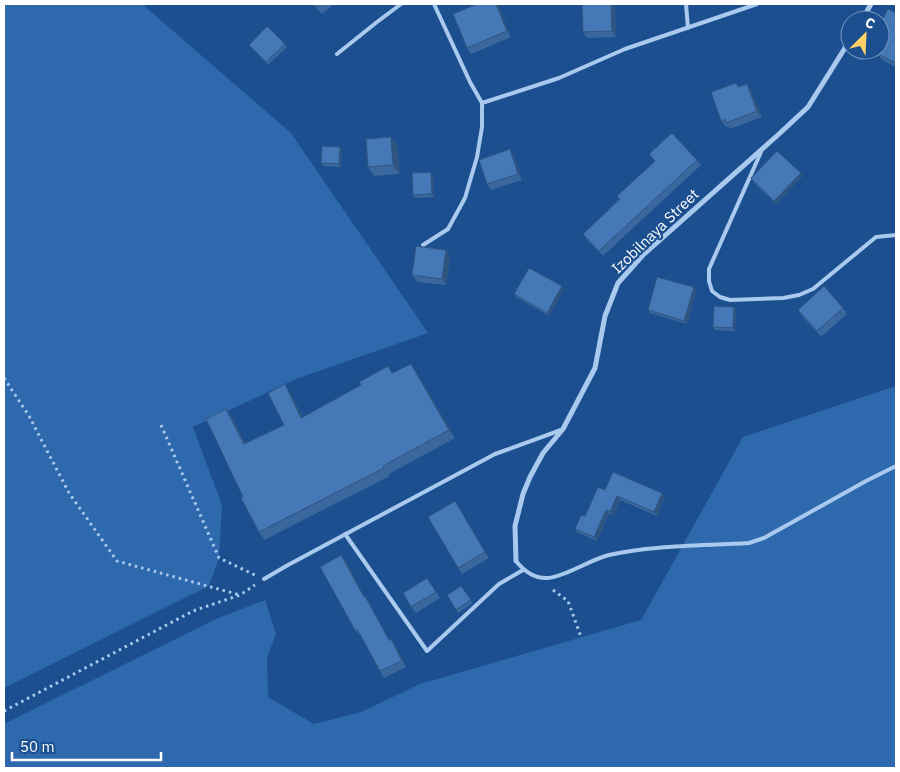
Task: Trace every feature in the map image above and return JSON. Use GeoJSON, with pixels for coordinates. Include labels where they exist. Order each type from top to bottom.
{"type":"FeatureCollection","features":[{"type":"Feature","properties":{"kind":"street","name":"Izobilnaya Street"},"geometry":{"type":"LineString","coordinates":[[516,561],[515,526],[523,494],[530,477],[550,443],[563,429],[595,368],[605,316],[618,283],[644,255],[808,107],[840,56]]}},
{"type":"Feature","properties":{"kind":"lane"},"geometry":{"type":"LineString","coordinates":[[338,54],[401,4]]}},
{"type":"Feature","properties":{"kind":"lane"},"geometry":{"type":"LineString","coordinates":[[423,245],[448,229],[464,198],[477,157],[482,127],[482,103],[470,82],[434,4]]}},
{"type":"Feature","properties":{"kind":"lane"},"geometry":{"type":"LineString","coordinates":[[686,4],[688,28]]}},
{"type":"Feature","properties":{"kind":"lane"},"geometry":{"type":"LineString","coordinates":[[482,103],[559,78],[626,50],[757,4]]}},
{"type":"Feature","properties":{"kind":"lane"},"geometry":{"type":"LineString","coordinates":[[762,150],[709,269],[708,281],[712,291],[720,297],[730,300],[783,298],[799,295],[812,289],[876,237],[889,234],[896,235]]}},
{"type":"Feature","properties":{"kind":"lane"},"geometry":{"type":"LineString","coordinates":[[264,579],[495,454],[563,429]]}},
{"type":"Feature","properties":{"kind":"lane"},"geometry":{"type":"LineString","coordinates":[[516,561],[523,570],[534,576],[548,578],[608,556],[632,552],[749,543],[764,538],[896,466]]}},
{"type":"Feature","properties":{"kind":"lane"},"geometry":{"type":"LineString","coordinates":[[346,534],[427,651],[499,584],[523,570]]}},
{"type":"Feature","properties":{"kind":"path"},"geometry":{"type":"LineString","coordinates":[[4,378],[29,416],[69,493],[117,561],[240,595]]}},
{"type":"Feature","properties":{"kind":"path"},"geometry":{"type":"LineString","coordinates":[[161,425],[219,558],[264,579]]}},
{"type":"Feature","properties":{"kind":"path"},"geometry":{"type":"LineString","coordinates":[[534,576],[568,601],[582,637]]}},
{"type":"Feature","properties":{"kind":"path"},"geometry":{"type":"LineString","coordinates":[[4,711],[193,611],[240,595],[264,579]]}},
{"type":"Feature","properties":{"kind":"shaded area"},"geometry":{"type":"Polygon","coordinates":[[[4,4],[142,4],[291,133],[428,333],[296,379],[193,427],[222,505],[219,558],[209,586],[4,688],[4,4]]]}},
{"type":"Feature","properties":{"kind":"shaded area"},"geometry":{"type":"Polygon","coordinates":[[[896,386],[896,768],[4,768],[4,724],[216,619],[265,600],[276,634],[267,658],[268,697],[314,724],[361,712],[420,684],[641,620],[743,437],[896,386]]]}},
{"type":"Feature","properties":{"kind":"building"},"geometry":{"type":"Polygon","coordinates":[[[477,4],[496,4],[507,31],[467,48],[453,14],[477,4]]]}},
{"type":"Feature","properties":{"kind":"building"},"geometry":{"type":"Polygon","coordinates":[[[582,4],[611,4],[612,31],[583,32],[582,4]]]}},
{"type":"Feature","properties":{"kind":"building"},"geometry":{"type":"Polygon","coordinates":[[[890,10],[896,13],[896,63],[890,60],[890,10]]]}},
{"type":"Feature","properties":{"kind":"building"},"geometry":{"type":"Polygon","coordinates":[[[267,26],[285,44],[266,62],[249,45],[267,26]]]}},
{"type":"Feature","properties":{"kind":"building"},"geometry":{"type":"Polygon","coordinates":[[[736,83],[738,87],[747,84],[757,111],[726,123],[725,119],[721,121],[711,92],[736,83]]]}},
{"type":"Feature","properties":{"kind":"building"},"geometry":{"type":"Polygon","coordinates":[[[672,133],[697,160],[599,251],[583,234],[620,199],[617,196],[655,161],[649,154],[672,133]]]}},
{"type":"Feature","properties":{"kind":"building"},"geometry":{"type":"Polygon","coordinates":[[[391,137],[393,165],[368,167],[366,139],[391,137]]]}},
{"type":"Feature","properties":{"kind":"building"},"geometry":{"type":"Polygon","coordinates":[[[322,146],[340,147],[339,164],[321,163],[322,146]]]}},
{"type":"Feature","properties":{"kind":"building"},"geometry":{"type":"Polygon","coordinates":[[[510,149],[518,174],[487,184],[479,160],[510,149]]]}},
{"type":"Feature","properties":{"kind":"building"},"geometry":{"type":"Polygon","coordinates":[[[777,151],[801,173],[774,201],[751,178],[777,151]]]}},
{"type":"Feature","properties":{"kind":"building"},"geometry":{"type":"Polygon","coordinates":[[[431,172],[432,194],[413,195],[412,173],[431,172]]]}},
{"type":"Feature","properties":{"kind":"building"},"geometry":{"type":"Polygon","coordinates":[[[416,246],[446,250],[442,279],[412,275],[416,246]]]}},
{"type":"Feature","properties":{"kind":"building"},"geometry":{"type":"Polygon","coordinates":[[[529,268],[562,286],[547,313],[514,294],[529,268]]]}},
{"type":"Feature","properties":{"kind":"building"},"geometry":{"type":"Polygon","coordinates":[[[657,277],[694,287],[684,321],[648,310],[657,277]]]}},
{"type":"Feature","properties":{"kind":"building"},"geometry":{"type":"Polygon","coordinates":[[[824,286],[843,308],[817,331],[798,310],[824,286]]]}},
{"type":"Feature","properties":{"kind":"building"},"geometry":{"type":"Polygon","coordinates":[[[714,306],[734,307],[733,328],[713,327],[714,306]]]}},
{"type":"Feature","properties":{"kind":"building"},"geometry":{"type":"Polygon","coordinates":[[[411,364],[449,430],[383,466],[384,468],[259,532],[241,498],[243,497],[206,419],[226,409],[244,444],[284,425],[268,393],[285,384],[301,418],[361,385],[359,382],[388,366],[392,373],[411,364]]]}},
{"type":"Feature","properties":{"kind":"building"},"geometry":{"type":"Polygon","coordinates":[[[613,472],[662,493],[654,512],[617,496],[610,512],[606,510],[594,537],[575,529],[581,515],[585,516],[598,487],[605,490],[613,472]]]}},
{"type":"Feature","properties":{"kind":"building"},"geometry":{"type":"Polygon","coordinates":[[[455,501],[485,552],[458,568],[428,517],[455,501]]]}},
{"type":"Feature","properties":{"kind":"building"},"geometry":{"type":"Polygon","coordinates":[[[341,555],[402,661],[380,671],[320,567],[341,555]]]}},
{"type":"Feature","properties":{"kind":"building"},"geometry":{"type":"Polygon","coordinates":[[[427,578],[436,592],[411,607],[403,593],[427,578]]]}},
{"type":"Feature","properties":{"kind":"building"},"geometry":{"type":"Polygon","coordinates":[[[461,586],[471,600],[456,610],[447,595],[461,586]]]}}]}
